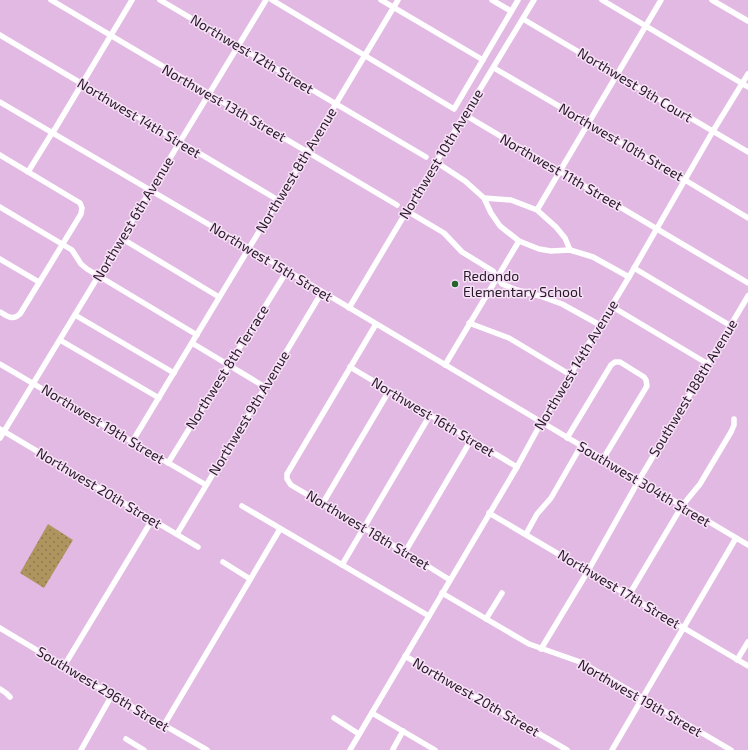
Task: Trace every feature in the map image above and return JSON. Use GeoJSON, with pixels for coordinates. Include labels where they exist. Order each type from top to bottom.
{"type":"FeatureCollection","features":[{"type":"Feature","properties":{"kind":"street","name":"Northwest 13th Street"},"geometry":{"type":"LineString","coordinates":[[51,0],[397,205]]}},
{"type":"Feature","properties":{"kind":"street"},"geometry":{"type":"LineString","coordinates":[[28,172],[132,0]]}},
{"type":"Feature","properties":{"kind":"street","name":"Northwest 12th Street"},"geometry":{"type":"LineString","coordinates":[[160,0],[426,157]]}},
{"type":"Feature","properties":{"kind":"street","name":"Northwest 6th Avenue"},"geometry":{"type":"LineString","coordinates":[[0,438],[2,430],[34,383],[266,0]]}},
{"type":"Feature","properties":{"kind":"street"},"geometry":{"type":"LineString","coordinates":[[272,0],[454,108],[518,0]]}},
{"type":"Feature","properties":{"kind":"street"},"geometry":{"type":"LineString","coordinates":[[381,0],[482,60]]}},
{"type":"Feature","properties":{"kind":"street","name":"Northwest 8th Avenue"},"geometry":{"type":"LineString","coordinates":[[132,442],[398,0]]}},
{"type":"Feature","properties":{"kind":"street"},"geometry":{"type":"LineString","coordinates":[[492,0],[511,11]]}},
{"type":"Feature","properties":{"kind":"street","name":"Northwest 10th Avenue"},"geometry":{"type":"LineString","coordinates":[[349,308],[534,0]]}},
{"type":"Feature","properties":{"kind":"street"},"geometry":{"type":"LineString","coordinates":[[602,0],[748,87]]}},
{"type":"Feature","properties":{"kind":"street"},"geometry":{"type":"LineString","coordinates":[[537,210],[661,0]]}},
{"type":"Feature","properties":{"kind":"street"},"geometry":{"type":"LineString","coordinates":[[712,0],[748,21]]}},
{"type":"Feature","properties":{"kind":"street","name":"Northwest 9th Court"},"geometry":{"type":"LineString","coordinates":[[523,19],[748,152]]}},
{"type":"Feature","properties":{"kind":"street","name":"Northwest 14th Street"},"geometry":{"type":"LineString","coordinates":[[0,35],[278,200]]}},
{"type":"Feature","properties":{"kind":"street","name":"Northwest 10th Street"},"geometry":{"type":"LineString","coordinates":[[494,68],[748,218]]}},
{"type":"Feature","properties":{"kind":"street","name":"Northwest 14th Avenue"},"geometry":{"type":"LineString","coordinates":[[350,750],[517,466],[569,374],[629,277],[713,131],[748,74]]}},
{"type":"Feature","properties":{"kind":"street","name":"Northwest 15th Street"},"geometry":{"type":"LineString","coordinates":[[0,102],[249,248],[541,423]]}},
{"type":"Feature","properties":{"kind":"street","name":"Northwest 11th Street"},"geometry":{"type":"LineString","coordinates":[[465,115],[748,283]]}},
{"type":"Feature","properties":{"kind":"street"},"geometry":{"type":"LineString","coordinates":[[0,155],[80,203],[82,208],[81,214],[20,314],[16,318],[11,318],[0,312]]}},
{"type":"Feature","properties":{"kind":"street"},"geometry":{"type":"LineString","coordinates":[[436,162],[465,181],[484,198],[491,213],[500,226],[519,241],[539,249],[551,251],[570,250],[593,257],[629,277]]}},
{"type":"Feature","properties":{"kind":"street"},"geometry":{"type":"LineString","coordinates":[[484,198],[511,200],[537,210],[556,227],[565,238],[570,250]]}},
{"type":"Feature","properties":{"kind":"street"},"geometry":{"type":"LineString","coordinates":[[0,207],[72,250],[86,269],[196,335]]}},
{"type":"Feature","properties":{"kind":"street"},"geometry":{"type":"LineString","coordinates":[[407,211],[444,233],[462,252],[493,271],[502,284],[562,304],[600,325]]}},
{"type":"Feature","properties":{"kind":"street"},"geometry":{"type":"LineString","coordinates":[[121,238],[219,297]]}},
{"type":"Feature","properties":{"kind":"street"},"geometry":{"type":"LineString","coordinates":[[444,365],[519,241]]}},
{"type":"Feature","properties":{"kind":"street"},"geometry":{"type":"LineString","coordinates":[[0,259],[39,282]]}},
{"type":"Feature","properties":{"kind":"street"},"geometry":{"type":"LineString","coordinates":[[634,268],[731,326]]}},
{"type":"Feature","properties":{"kind":"street","name":"Northwest 8th Terrace"},"geometry":{"type":"LineString","coordinates":[[168,463],[287,271]]}},
{"type":"Feature","properties":{"kind":"street","name":"Northwest 9th Avenue"},"geometry":{"type":"LineString","coordinates":[[177,534],[322,292]]}},
{"type":"Feature","properties":{"kind":"street","name":"Southwest 188th Avenue"},"geometry":{"type":"LineString","coordinates":[[541,649],[748,296]]}},
{"type":"Feature","properties":{"kind":"street"},"geometry":{"type":"LineString","coordinates":[[611,306],[708,364]]}},
{"type":"Feature","properties":{"kind":"street"},"geometry":{"type":"LineString","coordinates":[[75,315],[174,373]]}},
{"type":"Feature","properties":{"kind":"street"},"geometry":{"type":"LineString","coordinates":[[469,323],[509,338],[569,374]]}},
{"type":"Feature","properties":{"kind":"street"},"geometry":{"type":"LineString","coordinates":[[350,367],[376,324]]}},
{"type":"Feature","properties":{"kind":"street"},"geometry":{"type":"LineString","coordinates":[[60,340],[159,398]]}},
{"type":"Feature","properties":{"kind":"street"},"geometry":{"type":"LineString","coordinates":[[192,344],[264,387]]}},
{"type":"Feature","properties":{"kind":"street"},"geometry":{"type":"LineString","coordinates":[[567,438],[611,365],[615,362],[620,362],[644,377],[647,386],[603,459]]}},
{"type":"Feature","properties":{"kind":"street","name":"Northwest 19th Street"},"geometry":{"type":"LineString","coordinates":[[0,364],[206,485]]}},
{"type":"Feature","properties":{"kind":"street","name":"Northwest 16th Street"},"geometry":{"type":"LineString","coordinates":[[350,367],[517,466]]}},
{"type":"Feature","properties":{"kind":"street","name":"Northwest 18th Street"},"geometry":{"type":"LineString","coordinates":[[350,367],[287,474],[287,479],[291,485],[450,580]]}},
{"type":"Feature","properties":{"kind":"street"},"geometry":{"type":"LineString","coordinates":[[323,503],[389,391]]}},
{"type":"Feature","properties":{"kind":"street"},"geometry":{"type":"LineString","coordinates":[[342,565],[430,415]]}},
{"type":"Feature","properties":{"kind":"street"},"geometry":{"type":"LineString","coordinates":[[629,595],[682,506],[700,484],[728,438],[734,425],[734,419]]}},
{"type":"Feature","properties":{"kind":"street","name":"Southwest 304th Street"},"geometry":{"type":"LineString","coordinates":[[541,423],[748,545]]}},
{"type":"Feature","properties":{"kind":"street","name":"Northwest 20th Street"},"geometry":{"type":"LineString","coordinates":[[2,430],[198,547]]}},
{"type":"Feature","properties":{"kind":"street"},"geometry":{"type":"LineString","coordinates":[[405,552],[471,440]]}},
{"type":"Feature","properties":{"kind":"street"},"geometry":{"type":"LineString","coordinates":[[526,534],[537,514],[551,498],[581,446]]}},
{"type":"Feature","properties":{"kind":"street"},"geometry":{"type":"LineString","coordinates":[[242,506],[429,616]]}},
{"type":"Feature","properties":{"kind":"street","name":"Northwest 17th Street"},"geometry":{"type":"LineString","coordinates":[[489,513],[748,666]]}},
{"type":"Feature","properties":{"kind":"street"},"geometry":{"type":"LineString","coordinates":[[64,666],[152,520]]}},
{"type":"Feature","properties":{"kind":"street"},"geometry":{"type":"LineString","coordinates":[[164,725],[280,529]]}},
{"type":"Feature","properties":{"kind":"street"},"geometry":{"type":"LineString","coordinates":[[612,750],[736,538]]}},
{"type":"Feature","properties":{"kind":"street"},"geometry":{"type":"LineString","coordinates":[[223,562],[250,579]]}},
{"type":"Feature","properties":{"kind":"street","name":"Northwest 19th Street"},"geometry":{"type":"LineString","coordinates":[[442,593],[529,644],[583,663],[731,750]]}},
{"type":"Feature","properties":{"kind":"street"},"geometry":{"type":"LineString","coordinates":[[486,619],[502,593]]}},
{"type":"Feature","properties":{"kind":"street","name":"Southwest 296th Street"},"geometry":{"type":"LineString","coordinates":[[0,628],[112,696],[206,750]]}},
{"type":"Feature","properties":{"kind":"street"},"geometry":{"type":"LineString","coordinates":[[738,660],[748,642]]}},
{"type":"Feature","properties":{"kind":"street","name":"Northwest 20th Street"},"geometry":{"type":"LineString","coordinates":[[406,656],[567,750]]}},
{"type":"Feature","properties":{"kind":"street"},"geometry":{"type":"LineString","coordinates":[[0,689],[10,697]]}},
{"type":"Feature","properties":{"kind":"street"},"geometry":{"type":"LineString","coordinates":[[81,750],[112,696]]}},
{"type":"Feature","properties":{"kind":"street"},"geometry":{"type":"LineString","coordinates":[[372,713],[435,750]]}},
{"type":"Feature","properties":{"kind":"street"},"geometry":{"type":"LineString","coordinates":[[334,718],[360,734]]}},
{"type":"Feature","properties":{"kind":"street"},"geometry":{"type":"LineString","coordinates":[[393,749],[403,731]]}},
{"type":"Feature","properties":{"kind":"street"},"geometry":{"type":"LineString","coordinates":[[126,739],[144,750]]}},
{"type":"Feature","properties":{"kind":"shaded area"},"geometry":{"type":"Polygon","coordinates":[[[48,524],[73,540],[44,588],[20,573],[48,524]]]}},
{"type":"Feature","properties":{"kind":"place","name":"Redondo Elementary School"},"geometry":{"type":"Point","coordinates":[455,284]}}]}
